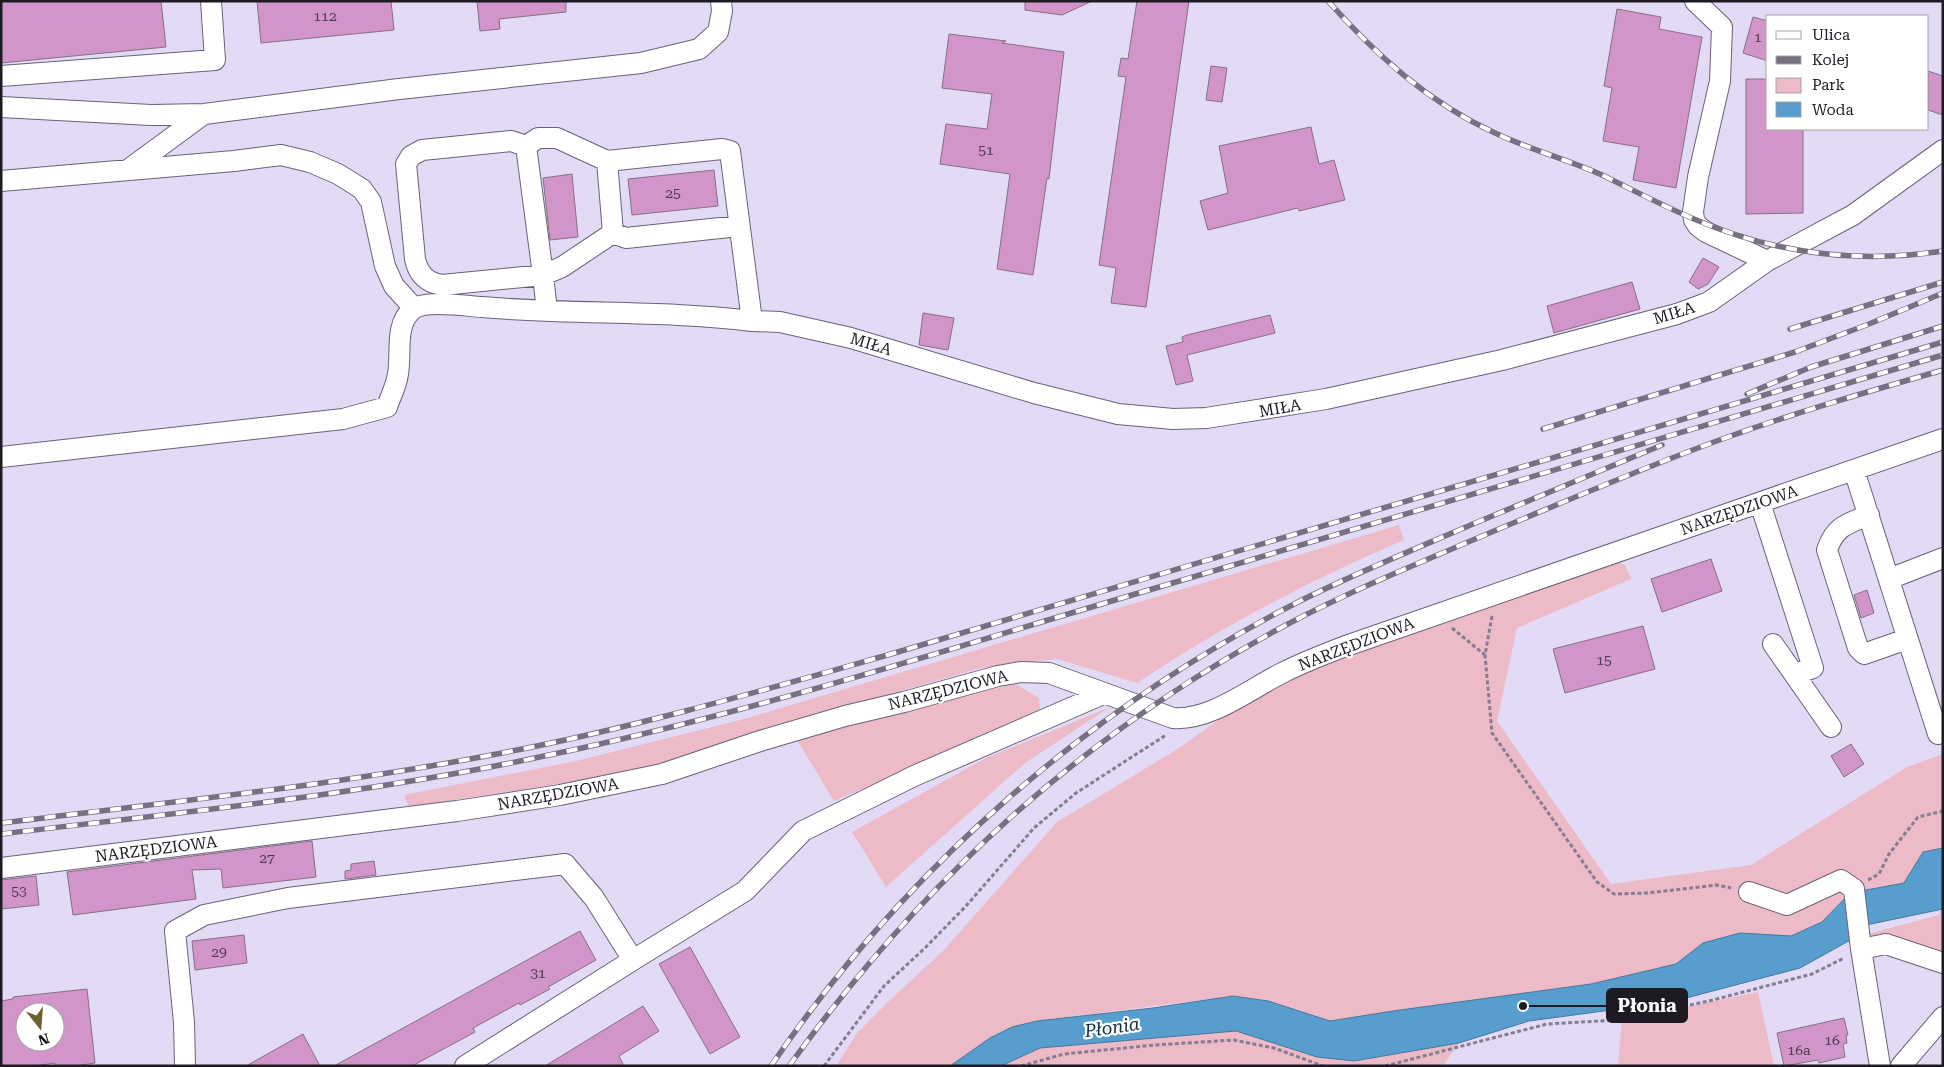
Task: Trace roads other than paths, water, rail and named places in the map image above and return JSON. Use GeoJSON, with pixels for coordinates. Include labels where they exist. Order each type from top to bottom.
{"type":"FeatureCollection","features":[{"type":"Feature","properties":{"kind":"street"},"geometry":{"type":"LineString","coordinates":[[1,76],[215,60],[211,1]]}},
{"type":"Feature","properties":{"kind":"street"},"geometry":{"type":"LineString","coordinates":[[1,107],[151,115],[204,114],[399,89],[641,63],[700,49],[718,32],[722,11],[721,1]]}},
{"type":"Feature","properties":{"kind":"street"},"geometry":{"type":"LineString","coordinates":[[1695,1],[1722,27],[1720,81],[1698,177],[1693,212],[1694,220],[1706,232],[1767,261]]}},
{"type":"Feature","properties":{"kind":"street"},"geometry":{"type":"LineString","coordinates":[[129,169],[204,114]]}},
{"type":"Feature","properties":{"kind":"street"},"geometry":{"type":"LineString","coordinates":[[526,146],[538,138],[557,138],[607,161],[722,149],[730,151],[752,321]]}},
{"type":"Feature","properties":{"kind":"street"},"geometry":{"type":"LineString","coordinates":[[526,146],[510,141],[422,150],[411,156],[406,164],[415,259],[424,278],[442,285],[543,274],[562,267],[613,233]]}},
{"type":"Feature","properties":{"kind":"street"},"geometry":{"type":"LineString","coordinates":[[526,146],[547,311]]}},
{"type":"Feature","properties":{"kind":"street","name":"MIŁA"},"geometry":{"type":"LineString","coordinates":[[414,308],[419,304],[457,305],[547,311],[660,313],[780,322],[851,338],[1034,393],[1118,414],[1173,419],[1206,418],[1326,400],[1502,360],[1677,314],[1708,302],[1767,261],[1853,215],[1943,150]]}},
{"type":"Feature","properties":{"kind":"street"},"geometry":{"type":"LineString","coordinates":[[1,182],[281,155],[310,162],[338,174],[362,190],[371,202],[385,266],[394,286],[414,308],[406,315],[402,323],[397,378],[387,407],[343,419],[1,457]]}},
{"type":"Feature","properties":{"kind":"street"},"geometry":{"type":"LineString","coordinates":[[607,161],[613,233]]}},
{"type":"Feature","properties":{"kind":"street"},"geometry":{"type":"LineString","coordinates":[[613,233],[626,238],[740,226]]}},
{"type":"Feature","properties":{"kind":"street","name":"NARZĘDZIOWA"},"geometry":{"type":"LineString","coordinates":[[1,868],[457,811],[608,786],[662,774],[760,741],[845,716],[1010,674],[1048,673],[1103,694],[1173,718],[1182,719],[1204,714],[1215,709],[1282,672],[1316,657],[1943,439]]}},
{"type":"Feature","properties":{"kind":"street"},"geometry":{"type":"LineString","coordinates":[[1854,470],[1938,734]]}},
{"type":"Feature","properties":{"kind":"street"},"geometry":{"type":"LineString","coordinates":[[1760,503],[1814,668],[1795,674]]}},
{"type":"Feature","properties":{"kind":"street"},"geometry":{"type":"LineString","coordinates":[[1869,515],[1841,527],[1831,536],[1827,550],[1858,648],[1864,654],[1907,639]]}},
{"type":"Feature","properties":{"kind":"street"},"geometry":{"type":"LineString","coordinates":[[1888,579],[1943,558]]}},
{"type":"Feature","properties":{"kind":"street"},"geometry":{"type":"LineString","coordinates":[[1773,644],[1831,727]]}},
{"type":"Feature","properties":{"kind":"street"},"geometry":{"type":"LineString","coordinates":[[465,1066],[746,891],[803,831],[914,776],[1103,694]]}},
{"type":"Feature","properties":{"kind":"street"},"geometry":{"type":"LineString","coordinates":[[185,1066],[184,1022],[175,931],[204,915],[288,898],[565,864],[594,898],[633,960]]}},
{"type":"Feature","properties":{"kind":"street"},"geometry":{"type":"LineString","coordinates":[[1749,892],[1787,905],[1841,880],[1854,889],[1860,941],[1880,1066]]}},
{"type":"Feature","properties":{"kind":"street"},"geometry":{"type":"LineString","coordinates":[[1860,941],[1886,944],[1943,963]]}},
{"type":"Feature","properties":{"kind":"street"},"geometry":{"type":"LineString","coordinates":[[1901,1066],[1943,1016]]}},
{"type":"Feature","properties":{"kind":"water"},"geometry":{"type":"Polygon","coordinates":[[[1943,848],[1943,909],[1866,925],[1854,938],[1800,968],[1671,1002],[1529,1021],[1459,1043],[1354,1061],[1317,1057],[1236,1031],[1040,1048],[1001,1066],[950,1066],[990,1038],[1012,1027],[1037,1021],[1153,1008],[1233,996],[1268,1001],[1330,1021],[1591,984],[1676,964],[1703,943],[1740,933],[1791,936],[1822,922],[1850,893],[1904,883],[1923,852],[1943,848]]]}},
{"type":"Feature","properties":{"kind":"railway"},"geometry":{"type":"LineString","coordinates":[[1328,1],[1364,40],[1404,75],[1446,106],[1469,120],[1506,138],[1602,175],[1694,219],[1754,240],[1816,253],[1879,256],[1943,251]]}},
{"type":"Feature","properties":{"kind":"railway"},"geometry":{"type":"LineString","coordinates":[[1790,329],[1943,282]]}},
{"type":"Feature","properties":{"kind":"railway"},"geometry":{"type":"LineString","coordinates":[[1543,429],[1795,352],[1943,293]]}},
{"type":"Feature","properties":{"kind":"railway"},"geometry":{"type":"LineString","coordinates":[[1747,394],[1811,367],[1943,326]]}},
{"type":"Feature","properties":{"kind":"railway"},"geometry":{"type":"LineString","coordinates":[[1,823],[255,792],[381,774],[507,752],[604,731],[748,694],[891,654],[1943,342]]}},
{"type":"Feature","properties":{"kind":"railway"},"geometry":{"type":"LineString","coordinates":[[1,834],[207,810],[413,781],[549,755],[696,721],[915,660],[1943,355]]}},
{"type":"Feature","properties":{"kind":"railway"},"geometry":{"type":"LineString","coordinates":[[789,1066],[841,998],[895,934],[952,873],[1012,816],[1075,763],[1142,714],[1212,668],[1286,625],[1337,599],[1415,564],[1609,483],[1752,428],[1943,370]]}},
{"type":"Feature","properties":{"kind":"railway"},"geometry":{"type":"LineString","coordinates":[[771,1066],[824,994],[880,925],[941,861],[1006,800],[1075,744],[1147,692],[1222,644],[1300,601],[1408,552],[1662,445]]}},
{"type":"Feature","properties":{"kind":"place","name":"Płonia"},"geometry":{"type":"Point","coordinates":[1523,1006]}}]}
